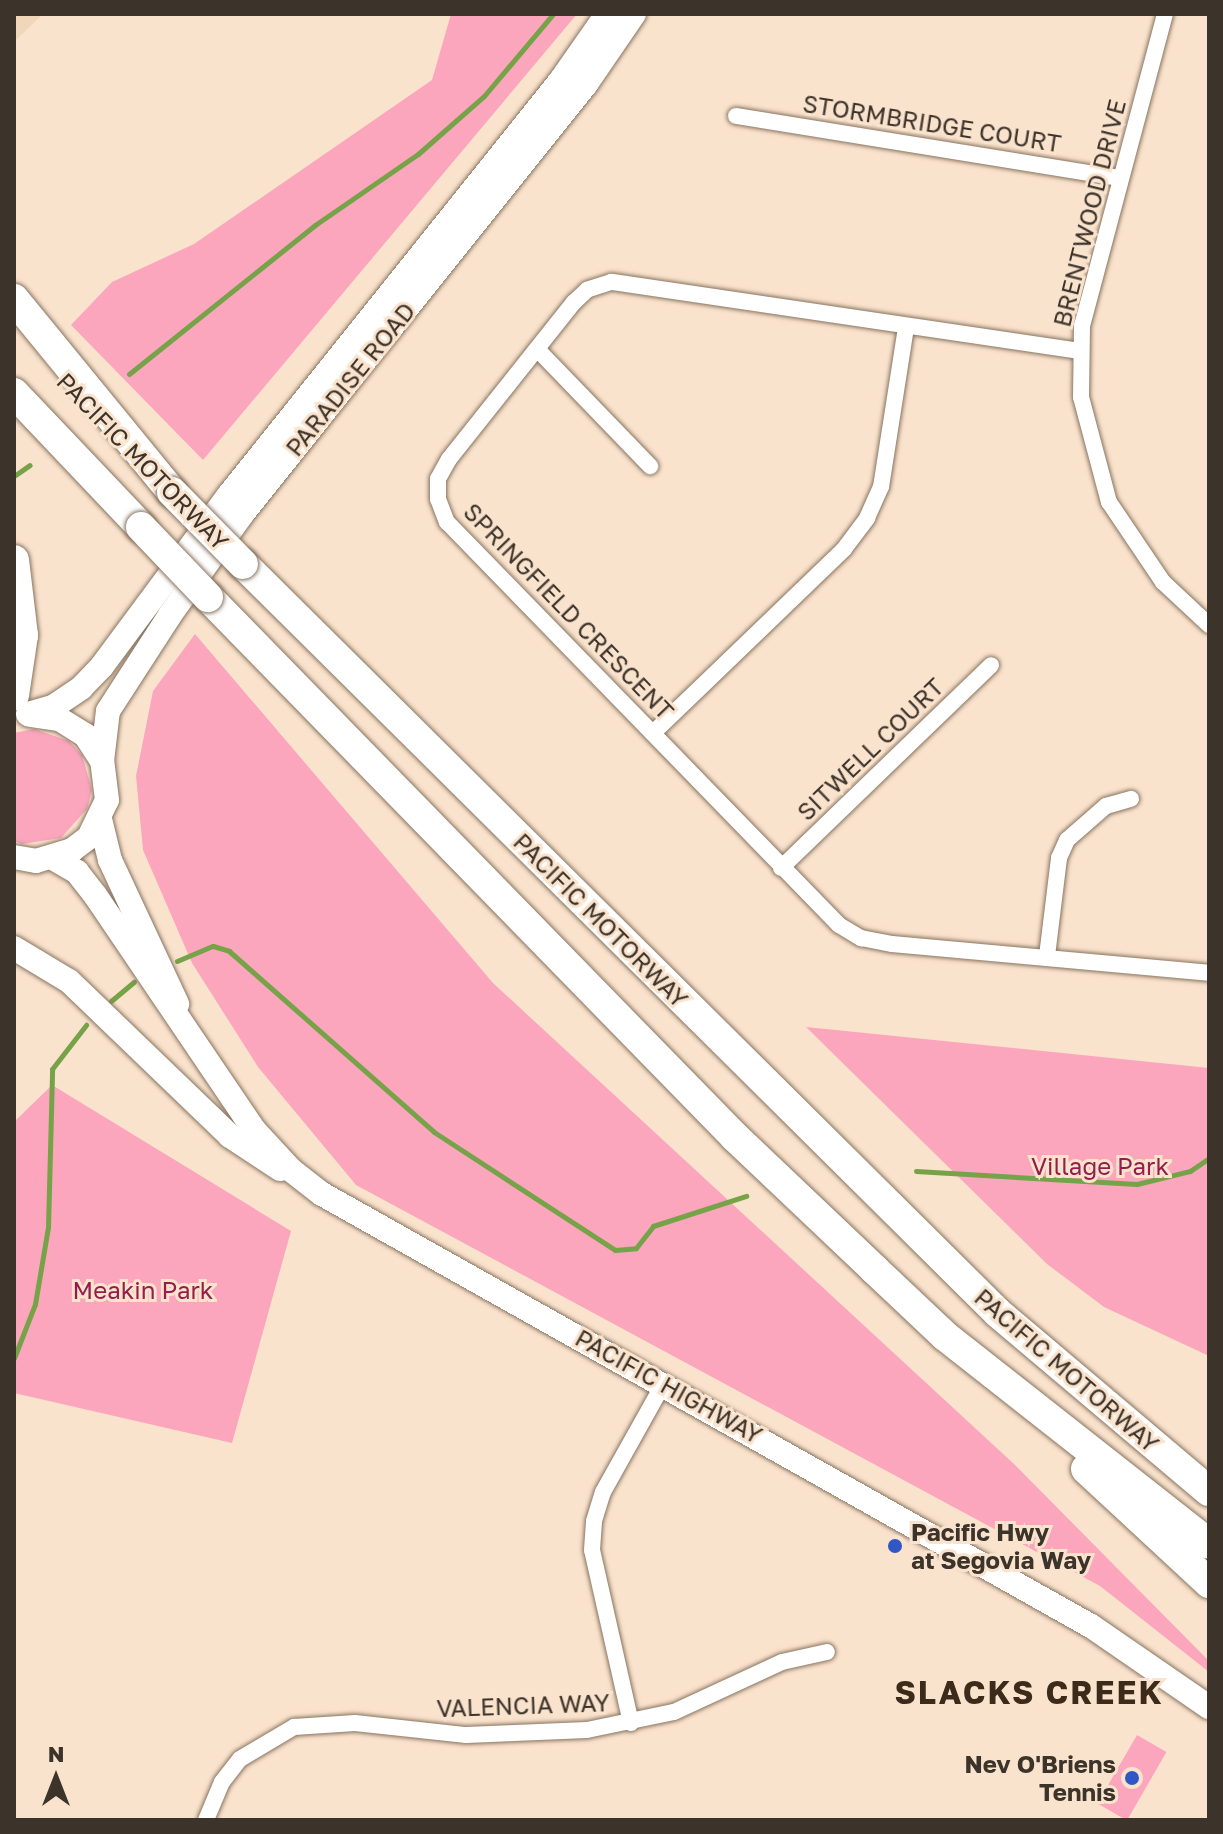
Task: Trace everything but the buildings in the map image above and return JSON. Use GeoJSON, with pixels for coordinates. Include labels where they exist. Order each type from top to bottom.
{"type":"FeatureCollection","features":[{"type":"Feature","properties":{"kind":"highway"},"geometry":{"type":"LineString","coordinates":[[14,299],[172,492]]}},
{"type":"Feature","properties":{"kind":"highway","name":"PACIFIC MOTORWAY"},"geometry":{"type":"LineString","coordinates":[[14,326],[243,564],[998,1313],[1209,1491]]}},
{"type":"Feature","properties":{"kind":"highway","name":"PACIFIC MOTORWAY"},"geometry":{"type":"LineString","coordinates":[[14,393],[208,597],[735,1137],[945,1336],[1209,1544]]}},
{"type":"Feature","properties":{"kind":"highway"},"geometry":{"type":"LineString","coordinates":[[14,560],[23,635],[19,709]]}},
{"type":"Feature","properties":{"kind":"highway"},"geometry":{"type":"LineString","coordinates":[[945,1336],[1209,1583]]}},
{"type":"Feature","properties":{"kind":"main road","name":"PARADISE ROAD"},"geometry":{"type":"LineString","coordinates":[[19,709],[53,707],[81,688],[102,666],[229,495],[561,80],[607,14]]}},
{"type":"Feature","properties":{"kind":"main road","name":"PARADISE ROAD"},"geometry":{"type":"LineString","coordinates":[[100,819],[107,780],[102,761],[108,711],[170,615],[243,513],[586,84],[634,14]]}},
{"type":"Feature","properties":{"kind":"main road"},"geometry":{"type":"LineString","coordinates":[[19,709],[59,719],[85,735],[102,761]]}},
{"type":"Feature","properties":{"kind":"main road"},"geometry":{"type":"LineString","coordinates":[[14,873],[34,859],[89,837],[100,819]]}},
{"type":"Feature","properties":{"kind":"main road","name":"PACIFIC HIGHWAY"},"geometry":{"type":"LineString","coordinates":[[100,819],[110,860],[150,938],[178,1014],[221,1085],[291,1170],[355,1217],[664,1383],[1091,1626],[1209,1707]]}},
{"type":"Feature","properties":{"kind":"main road","name":"PACIFIC HIGHWAY"},"geometry":{"type":"LineString","coordinates":[[34,859],[77,872],[164,1002],[178,1014]]}},
{"type":"Feature","properties":{"kind":"main road"},"geometry":{"type":"LineString","coordinates":[[14,948],[81,990],[230,1136],[274,1168],[291,1170]]}},
{"type":"Feature","properties":{"kind":"street","name":"BRENTWOOD DRIVE"},"geometry":{"type":"LineString","coordinates":[[1165,14],[1120,178],[1080,351],[1086,432],[1109,502],[1163,582],[1209,625]]}},
{"type":"Feature","properties":{"kind":"street","name":"STORMBRIDGE COURT"},"geometry":{"type":"LineString","coordinates":[[736,116],[1120,178]]}},
{"type":"Feature","properties":{"kind":"street","name":"SPRINGFIELD CRESCENT"},"geometry":{"type":"LineString","coordinates":[[1080,351],[611,282],[574,302],[449,459],[438,479],[438,499],[447,522],[839,925],[861,938],[1209,973]]}},
{"type":"Feature","properties":{"kind":"street"},"geometry":{"type":"LineString","coordinates":[[653,733],[844,549],[867,518],[881,487],[906,327]]}},
{"type":"Feature","properties":{"kind":"street"},"geometry":{"type":"LineString","coordinates":[[537,349],[650,466]]}},
{"type":"Feature","properties":{"kind":"street","name":"SITWELL COURT"},"geometry":{"type":"LineString","coordinates":[[781,868],[991,665]]}},
{"type":"Feature","properties":{"kind":"street"},"geometry":{"type":"LineString","coordinates":[[1047,956],[1059,858],[1067,840],[1106,806],[1131,799]]}},
{"type":"Feature","properties":{"kind":"street"},"geometry":{"type":"LineString","coordinates":[[631,1723],[592,1550],[594,1521],[603,1492],[664,1383]]}},
{"type":"Feature","properties":{"kind":"street","name":"VALENCIA WAY"},"geometry":{"type":"LineString","coordinates":[[206,1820],[222,1782],[240,1759],[294,1727],[343,1723],[466,1735],[587,1730],[674,1712],[782,1662],[827,1652]]}},
{"type":"Feature","properties":{"kind":"shaded area"},"geometry":{"type":"Polygon","coordinates":[[[14,14],[43,14],[14,42],[14,14]]]}},
{"type":"Feature","properties":{"kind":"green space"},"geometry":{"type":"Polygon","coordinates":[[[451,14],[577,14],[203,460],[71,325],[112,282],[194,244],[432,80],[451,14]]]}},
{"type":"Feature","properties":{"kind":"green space"},"geometry":{"type":"Polygon","coordinates":[[[195,634],[493,983],[1014,1464],[1209,1661],[1209,1672],[1100,1586],[356,1185],[258,1067],[192,963],[143,850],[136,776],[153,691],[195,634]]]}},
{"type":"Feature","properties":{"kind":"green space"},"geometry":{"type":"Polygon","coordinates":[[[34,729],[69,741],[82,755],[92,790],[87,809],[61,838],[22,844],[14,841],[14,733],[34,729]]]}},
{"type":"Feature","properties":{"kind":"green space","name":"Village Park"},"geometry":{"type":"Polygon","coordinates":[[[806,1027],[1209,1068],[1209,1356],[1104,1307],[1047,1264],[806,1027]]]}},
{"type":"Feature","properties":{"kind":"green space","name":"Meakin Park"},"geometry":{"type":"Polygon","coordinates":[[[52,1085],[291,1231],[232,1443],[14,1393],[14,1122],[52,1085]]]}},
{"type":"Feature","properties":{"kind":"green space","name":"Nev O'Briens Tennis"},"geometry":{"type":"Polygon","coordinates":[[[1137,1735],[1166,1752],[1127,1820],[1098,1803],[1137,1735]]]}},
{"type":"Feature","properties":{"kind":"waterway"},"geometry":{"type":"LineString","coordinates":[[129,374],[315,225],[418,154],[484,96],[553,14]]}},
{"type":"Feature","properties":{"kind":"waterway"},"geometry":{"type":"LineString","coordinates":[[14,476],[30,465]]}},
{"type":"Feature","properties":{"kind":"waterway"},"geometry":{"type":"LineString","coordinates":[[177,961],[213,946],[229,951],[434,1132],[615,1250],[636,1248],[653,1226],[746,1196]]}},
{"type":"Feature","properties":{"kind":"waterway"},"geometry":{"type":"LineString","coordinates":[[111,1001],[134,982]]}},
{"type":"Feature","properties":{"kind":"waterway"},"geometry":{"type":"LineString","coordinates":[[14,1358],[35,1304],[48,1227],[52,1069],[86,1025]]}},
{"type":"Feature","properties":{"kind":"waterway"},"geometry":{"type":"LineString","coordinates":[[916,1171],[1137,1184],[1190,1171],[1209,1158]]}},
{"type":"Feature","properties":{"kind":"place","name":"Pacific Hwy at Segovia Way"},"geometry":{"type":"Point","coordinates":[895,1546]}},
{"type":"Feature","properties":{"kind":"place","name":"Nev O'Briens Tennis"},"geometry":{"type":"Point","coordinates":[1132,1778]}},
{"type":"Feature","properties":{"kind":"district","name":"SLACKS CREEK"},"geometry":{"type":"Point","coordinates":[1029,1692]}}]}
